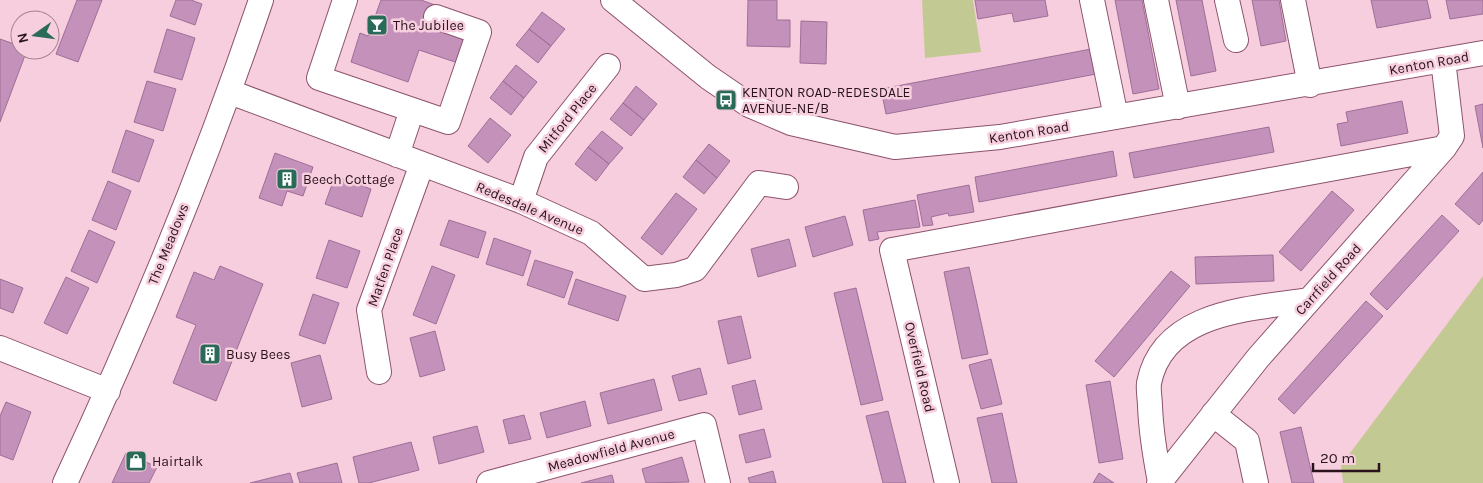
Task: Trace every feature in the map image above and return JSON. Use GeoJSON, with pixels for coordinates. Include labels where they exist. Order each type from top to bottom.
{"type":"FeatureCollection","features":[{"type":"Feature","properties":{"kind":"street","name":"The Meadows"},"geometry":{"type":"LineString","coordinates":[[65,483],[108,391],[230,92],[261,0]]}},
{"type":"Feature","properties":{"kind":"street"},"geometry":{"type":"LineString","coordinates":[[345,0],[319,78],[448,122],[479,32],[436,17]]}},
{"type":"Feature","properties":{"kind":"street","name":"Kenton Road"},"geometry":{"type":"LineString","coordinates":[[612,0],[708,77],[749,105],[800,125],[895,147],[1000,137],[1483,53]]}},
{"type":"Feature","properties":{"kind":"street"},"geometry":{"type":"LineString","coordinates":[[1092,0],[1116,118]]}},
{"type":"Feature","properties":{"kind":"street"},"geometry":{"type":"LineString","coordinates":[[1156,0],[1178,107]]}},
{"type":"Feature","properties":{"kind":"street"},"geometry":{"type":"LineString","coordinates":[[1227,0],[1236,40]]}},
{"type":"Feature","properties":{"kind":"street"},"geometry":{"type":"LineString","coordinates":[[1293,0],[1310,84]]}},
{"type":"Feature","properties":{"kind":"street","name":"Carrfield Road"},"geometry":{"type":"LineString","coordinates":[[1160,482],[1258,358],[1444,148],[1452,136],[1442,60]]}},
{"type":"Feature","properties":{"kind":"street","name":"Mitford Place"},"geometry":{"type":"LineString","coordinates":[[521,202],[536,157],[608,66]]}},
{"type":"Feature","properties":{"kind":"street","name":"Redesdale Avenue"},"geometry":{"type":"LineString","coordinates":[[230,92],[521,202],[591,234],[644,279],[676,276],[695,269],[759,183],[786,186]]}},
{"type":"Feature","properties":{"kind":"street"},"geometry":{"type":"LineString","coordinates":[[397,155],[412,110]]}},
{"type":"Feature","properties":{"kind":"street","name":"Overfield Road"},"geometry":{"type":"LineString","coordinates":[[947,483],[892,250],[1444,148]]}},
{"type":"Feature","properties":{"kind":"street","name":"Matfen Place"},"geometry":{"type":"LineString","coordinates":[[379,372],[369,310],[422,164]]}},
{"type":"Feature","properties":{"kind":"street"},"geometry":{"type":"LineString","coordinates":[[1160,482],[1152,445],[1149,384],[1162,351],[1192,325],[1226,313],[1309,300]]}},
{"type":"Feature","properties":{"kind":"street"},"geometry":{"type":"LineString","coordinates":[[0,348],[108,391]]}},
{"type":"Feature","properties":{"kind":"street"},"geometry":{"type":"LineString","coordinates":[[1214,414],[1247,441],[1256,483]]}},
{"type":"Feature","properties":{"kind":"street","name":"Meadowfield Avenue"},"geometry":{"type":"LineString","coordinates":[[489,483],[704,425],[718,483]]}},
{"type":"Feature","properties":{"kind":"green space"},"geometry":{"type":"Polygon","coordinates":[[[922,0],[973,0],[981,52],[925,58],[922,0]]]}},
{"type":"Feature","properties":{"kind":"green space"},"geometry":{"type":"Polygon","coordinates":[[[1483,276],[1483,483],[1343,483],[1341,465],[1483,276]]]}},
{"type":"Feature","properties":{"kind":"building"},"geometry":{"type":"Polygon","coordinates":[[[77,0],[102,0],[78,62],[60,55],[60,44],[77,0]]]}},
{"type":"Feature","properties":{"kind":"building"},"geometry":{"type":"Polygon","coordinates":[[[176,0],[191,0],[202,4],[195,25],[170,16],[176,0]]]}},
{"type":"Feature","properties":{"kind":"building"},"geometry":{"type":"Polygon","coordinates":[[[381,0],[421,0],[435,5],[430,19],[469,32],[458,63],[419,50],[408,82],[351,62],[360,33],[368,36],[381,0]]]}},
{"type":"Feature","properties":{"kind":"building"},"geometry":{"type":"Polygon","coordinates":[[[748,0],[777,0],[777,20],[790,20],[790,47],[747,46],[748,0]]]}},
{"type":"Feature","properties":{"kind":"building"},"geometry":{"type":"Polygon","coordinates":[[[975,0],[1045,0],[1048,16],[1014,22],[1012,13],[978,19],[975,0]]]}},
{"type":"Feature","properties":{"kind":"building"},"geometry":{"type":"Polygon","coordinates":[[[1115,0],[1142,0],[1159,89],[1133,94],[1115,0]]]}},
{"type":"Feature","properties":{"kind":"building"},"geometry":{"type":"Polygon","coordinates":[[[1176,0],[1202,0],[1216,71],[1191,76],[1176,0]]]}},
{"type":"Feature","properties":{"kind":"building"},"geometry":{"type":"Polygon","coordinates":[[[1252,0],[1279,0],[1286,41],[1261,46],[1252,0]]]}},
{"type":"Feature","properties":{"kind":"building"},"geometry":{"type":"Polygon","coordinates":[[[1371,0],[1427,0],[1431,18],[1377,28],[1371,0]]]}},
{"type":"Feature","properties":{"kind":"building"},"geometry":{"type":"Polygon","coordinates":[[[1446,0],[1483,0],[1483,14],[1450,19],[1446,0]]]}},
{"type":"Feature","properties":{"kind":"building"},"geometry":{"type":"Polygon","coordinates":[[[542,12],[565,29],[551,46],[529,29],[542,12]]]}},
{"type":"Feature","properties":{"kind":"building"},"geometry":{"type":"Polygon","coordinates":[[[801,21],[827,22],[826,64],[800,63],[801,21]]]}},
{"type":"Feature","properties":{"kind":"building"},"geometry":{"type":"Polygon","coordinates":[[[167,29],[195,38],[182,80],[154,72],[167,29]]]}},
{"type":"Feature","properties":{"kind":"building"},"geometry":{"type":"Polygon","coordinates":[[[529,29],[551,46],[538,63],[516,45],[529,29]]]}},
{"type":"Feature","properties":{"kind":"building"},"geometry":{"type":"Polygon","coordinates":[[[0,39],[10,42],[10,60],[23,60],[0,122],[0,39]]]}},
{"type":"Feature","properties":{"kind":"building"},"geometry":{"type":"Polygon","coordinates":[[[1091,49],[1096,74],[886,114],[881,89],[1091,49]]]}},
{"type":"Feature","properties":{"kind":"building"},"geometry":{"type":"Polygon","coordinates":[[[516,65],[537,82],[524,98],[503,81],[516,65]]]}},
{"type":"Feature","properties":{"kind":"building"},"geometry":{"type":"Polygon","coordinates":[[[147,81],[176,89],[163,131],[134,122],[147,81]]]}},
{"type":"Feature","properties":{"kind":"building"},"geometry":{"type":"Polygon","coordinates":[[[503,81],[524,98],[511,115],[490,98],[503,81]]]}},
{"type":"Feature","properties":{"kind":"building"},"geometry":{"type":"Polygon","coordinates":[[[636,86],[657,104],[644,120],[623,103],[636,86]]]}},
{"type":"Feature","properties":{"kind":"building"},"geometry":{"type":"Polygon","coordinates":[[[1402,101],[1408,133],[1341,146],[1337,124],[1348,122],[1346,112],[1402,101]]]}},
{"type":"Feature","properties":{"kind":"building"},"geometry":{"type":"Polygon","coordinates":[[[623,103],[644,120],[631,136],[610,119],[623,103]]]}},
{"type":"Feature","properties":{"kind":"building"},"geometry":{"type":"Polygon","coordinates":[[[1483,104],[1483,148],[1475,106],[1483,104]]]}},
{"type":"Feature","properties":{"kind":"building"},"geometry":{"type":"Polygon","coordinates":[[[490,118],[511,135],[488,163],[468,146],[490,118]]]}},
{"type":"Feature","properties":{"kind":"building"},"geometry":{"type":"Polygon","coordinates":[[[1269,127],[1274,152],[1134,178],[1129,153],[1269,127]]]}},
{"type":"Feature","properties":{"kind":"building"},"geometry":{"type":"Polygon","coordinates":[[[126,130],[154,140],[139,182],[112,172],[126,130]]]}},
{"type":"Feature","properties":{"kind":"building"},"geometry":{"type":"Polygon","coordinates":[[[602,131],[623,148],[609,164],[588,147],[602,131]]]}},
{"type":"Feature","properties":{"kind":"building"},"geometry":{"type":"Polygon","coordinates":[[[709,144],[730,161],[717,178],[696,160],[709,144]]]}},
{"type":"Feature","properties":{"kind":"building"},"geometry":{"type":"Polygon","coordinates":[[[588,147],[609,164],[596,181],[575,164],[588,147]]]}},
{"type":"Feature","properties":{"kind":"building"},"geometry":{"type":"Polygon","coordinates":[[[1113,151],[1117,176],[979,202],[975,177],[1113,151]]]}},
{"type":"Feature","properties":{"kind":"building","name":"Beech Cottage"},"geometry":{"type":"Polygon","coordinates":[[[275,153],[313,167],[303,196],[287,191],[282,206],[259,198],[275,153]]]}},
{"type":"Feature","properties":{"kind":"building"},"geometry":{"type":"Polygon","coordinates":[[[696,160],[717,178],[704,194],[683,177],[696,160]]]}},
{"type":"Feature","properties":{"kind":"building"},"geometry":{"type":"Polygon","coordinates":[[[1483,172],[1483,220],[1479,225],[1455,204],[1483,172]]]}},
{"type":"Feature","properties":{"kind":"building"},"geometry":{"type":"Polygon","coordinates":[[[335,176],[371,189],[362,217],[325,204],[335,176]]]}},
{"type":"Feature","properties":{"kind":"building"},"geometry":{"type":"Polygon","coordinates":[[[108,181],[131,191],[116,230],[92,220],[108,181]]]}},
{"type":"Feature","properties":{"kind":"building"},"geometry":{"type":"Polygon","coordinates":[[[969,185],[974,212],[949,216],[948,213],[931,217],[933,225],[923,226],[917,195],[969,185]]]}},
{"type":"Feature","properties":{"kind":"building"},"geometry":{"type":"Polygon","coordinates":[[[1332,191],[1354,210],[1301,271],[1279,252],[1332,191]]]}},
{"type":"Feature","properties":{"kind":"building"},"geometry":{"type":"Polygon","coordinates":[[[676,193],[697,209],[662,255],[641,238],[676,193]]]}},
{"type":"Feature","properties":{"kind":"building"},"geometry":{"type":"Polygon","coordinates":[[[915,200],[920,227],[877,232],[879,239],[869,241],[863,210],[915,200]]]}},
{"type":"Feature","properties":{"kind":"building"},"geometry":{"type":"Polygon","coordinates":[[[1442,215],[1459,231],[1387,310],[1370,294],[1442,215]]]}},
{"type":"Feature","properties":{"kind":"building"},"geometry":{"type":"Polygon","coordinates":[[[845,216],[853,245],[813,257],[805,227],[845,216]]]}},
{"type":"Feature","properties":{"kind":"building"},"geometry":{"type":"Polygon","coordinates":[[[449,220],[486,232],[478,258],[440,245],[449,220]]]}},
{"type":"Feature","properties":{"kind":"building"},"geometry":{"type":"Polygon","coordinates":[[[89,230],[115,242],[97,283],[71,271],[89,230]]]}},
{"type":"Feature","properties":{"kind":"building"},"geometry":{"type":"Polygon","coordinates":[[[494,238],[531,251],[523,276],[486,264],[494,238]]]}},
{"type":"Feature","properties":{"kind":"building"},"geometry":{"type":"Polygon","coordinates":[[[789,239],[796,266],[758,277],[751,249],[789,239]]]}},
{"type":"Feature","properties":{"kind":"building"},"geometry":{"type":"Polygon","coordinates":[[[329,240],[360,251],[347,288],[316,278],[329,240]]]}},
{"type":"Feature","properties":{"kind":"building"},"geometry":{"type":"Polygon","coordinates":[[[1273,255],[1274,281],[1196,284],[1195,257],[1273,255]]]}},
{"type":"Feature","properties":{"kind":"building"},"geometry":{"type":"Polygon","coordinates":[[[535,260],[573,272],[564,298],[527,285],[535,260]]]}},
{"type":"Feature","properties":{"kind":"building","name":"Busy Bees"},"geometry":{"type":"Polygon","coordinates":[[[220,266],[263,284],[216,401],[173,383],[196,325],[176,317],[194,272],[214,280],[220,266]]]}},
{"type":"Feature","properties":{"kind":"building"},"geometry":{"type":"Polygon","coordinates":[[[432,266],[455,275],[436,324],[413,315],[432,266]]]}},
{"type":"Feature","properties":{"kind":"building"},"geometry":{"type":"Polygon","coordinates":[[[969,267],[988,354],[962,359],[944,272],[969,267]]]}},
{"type":"Feature","properties":{"kind":"building"},"geometry":{"type":"Polygon","coordinates":[[[1171,271],[1190,286],[1114,377],[1095,361],[1171,271]]]}},
{"type":"Feature","properties":{"kind":"building"},"geometry":{"type":"Polygon","coordinates":[[[66,277],[89,288],[67,334],[44,323],[66,277]]]}},
{"type":"Feature","properties":{"kind":"building"},"geometry":{"type":"Polygon","coordinates":[[[0,279],[23,288],[13,313],[0,308],[0,279]]]}},
{"type":"Feature","properties":{"kind":"building"},"geometry":{"type":"Polygon","coordinates":[[[576,279],[626,296],[618,321],[568,304],[576,279]]]}},
{"type":"Feature","properties":{"kind":"building"},"geometry":{"type":"Polygon","coordinates":[[[856,288],[883,400],[861,405],[834,293],[856,288]]]}},
{"type":"Feature","properties":{"kind":"building"},"geometry":{"type":"Polygon","coordinates":[[[313,294],[339,303],[325,344],[299,335],[313,294]]]}},
{"type":"Feature","properties":{"kind":"building"},"geometry":{"type":"Polygon","coordinates":[[[1366,301],[1383,316],[1294,414],[1278,399],[1366,301]]]}},
{"type":"Feature","properties":{"kind":"building"},"geometry":{"type":"Polygon","coordinates":[[[741,316],[751,358],[728,364],[718,321],[741,316]]]}},
{"type":"Feature","properties":{"kind":"building"},"geometry":{"type":"Polygon","coordinates":[[[435,331],[445,370],[420,377],[410,338],[435,331]]]}},
{"type":"Feature","properties":{"kind":"building"},"geometry":{"type":"Polygon","coordinates":[[[320,355],[332,399],[302,407],[291,363],[320,355]]]}},
{"type":"Feature","properties":{"kind":"building"},"geometry":{"type":"Polygon","coordinates":[[[991,359],[1002,404],[981,409],[969,365],[991,359]]]}},
{"type":"Feature","properties":{"kind":"building"},"geometry":{"type":"Polygon","coordinates":[[[700,368],[707,394],[679,401],[672,376],[700,368]]]}},
{"type":"Feature","properties":{"kind":"building"},"geometry":{"type":"Polygon","coordinates":[[[654,379],[662,410],[608,424],[600,393],[654,379]]]}},
{"type":"Feature","properties":{"kind":"building"},"geometry":{"type":"Polygon","coordinates":[[[755,380],[762,409],[739,415],[732,386],[755,380]]]}},
{"type":"Feature","properties":{"kind":"building"},"geometry":{"type":"Polygon","coordinates":[[[1110,381],[1123,459],[1099,463],[1086,385],[1110,381]]]}},
{"type":"Feature","properties":{"kind":"building"},"geometry":{"type":"Polygon","coordinates":[[[585,401],[591,426],[547,438],[540,413],[585,401]]]}},
{"type":"Feature","properties":{"kind":"building"},"geometry":{"type":"Polygon","coordinates":[[[6,402],[31,412],[13,460],[0,455],[0,416],[6,402]]]}},
{"type":"Feature","properties":{"kind":"building"},"geometry":{"type":"Polygon","coordinates":[[[888,411],[906,483],[883,483],[866,416],[888,411]]]}},
{"type":"Feature","properties":{"kind":"building"},"geometry":{"type":"Polygon","coordinates":[[[1002,413],[1017,483],[992,483],[977,418],[1002,413]]]}},
{"type":"Feature","properties":{"kind":"building"},"geometry":{"type":"Polygon","coordinates":[[[524,415],[531,439],[509,444],[503,420],[524,415]]]}},
{"type":"Feature","properties":{"kind":"building"},"geometry":{"type":"Polygon","coordinates":[[[477,426],[484,452],[439,464],[433,437],[477,426]]]}},
{"type":"Feature","properties":{"kind":"building"},"geometry":{"type":"Polygon","coordinates":[[[1301,427],[1314,483],[1292,483],[1280,432],[1301,427]]]}},
{"type":"Feature","properties":{"kind":"building"},"geometry":{"type":"Polygon","coordinates":[[[764,429],[771,457],[746,463],[739,435],[764,429]]]}},
{"type":"Feature","properties":{"kind":"building"},"geometry":{"type":"Polygon","coordinates":[[[411,442],[419,470],[369,483],[359,483],[353,457],[411,442]]]}},
{"type":"Feature","properties":{"kind":"building"},"geometry":{"type":"Polygon","coordinates":[[[126,453],[157,467],[149,483],[112,483],[126,453]]]}},
{"type":"Feature","properties":{"kind":"building"},"geometry":{"type":"Polygon","coordinates":[[[682,457],[689,482],[646,483],[642,469],[682,457]]]}},
{"type":"Feature","properties":{"kind":"building"},"geometry":{"type":"Polygon","coordinates":[[[337,463],[342,483],[300,483],[297,473],[337,463]]]}},
{"type":"Feature","properties":{"kind":"building"},"geometry":{"type":"Polygon","coordinates":[[[773,471],[776,483],[750,483],[748,478],[773,471]]]}},
{"type":"Feature","properties":{"kind":"building"},"geometry":{"type":"Polygon","coordinates":[[[290,473],[293,483],[250,483],[290,473]]]}},
{"type":"Feature","properties":{"kind":"building"},"geometry":{"type":"Polygon","coordinates":[[[1099,473],[1114,483],[1093,483],[1099,473]]]}},
{"type":"Feature","properties":{"kind":"building"},"geometry":{"type":"Polygon","coordinates":[[[612,475],[614,483],[581,483],[612,475]]]}},
{"type":"Feature","properties":{"kind":"place","name":"The Jubilee"},"geometry":{"type":"Point","coordinates":[377,25]}},
{"type":"Feature","properties":{"kind":"place","name":"KENTON ROAD-REDESDALE AVENUE-NE/B"},"geometry":{"type":"Point","coordinates":[726,100]}},
{"type":"Feature","properties":{"kind":"place","name":"Beech Cottage"},"geometry":{"type":"Point","coordinates":[287,179]}},
{"type":"Feature","properties":{"kind":"place","name":"Busy Bees"},"geometry":{"type":"Point","coordinates":[210,354]}},
{"type":"Feature","properties":{"kind":"place","name":"Hairtalk"},"geometry":{"type":"Point","coordinates":[136,461]}}]}
